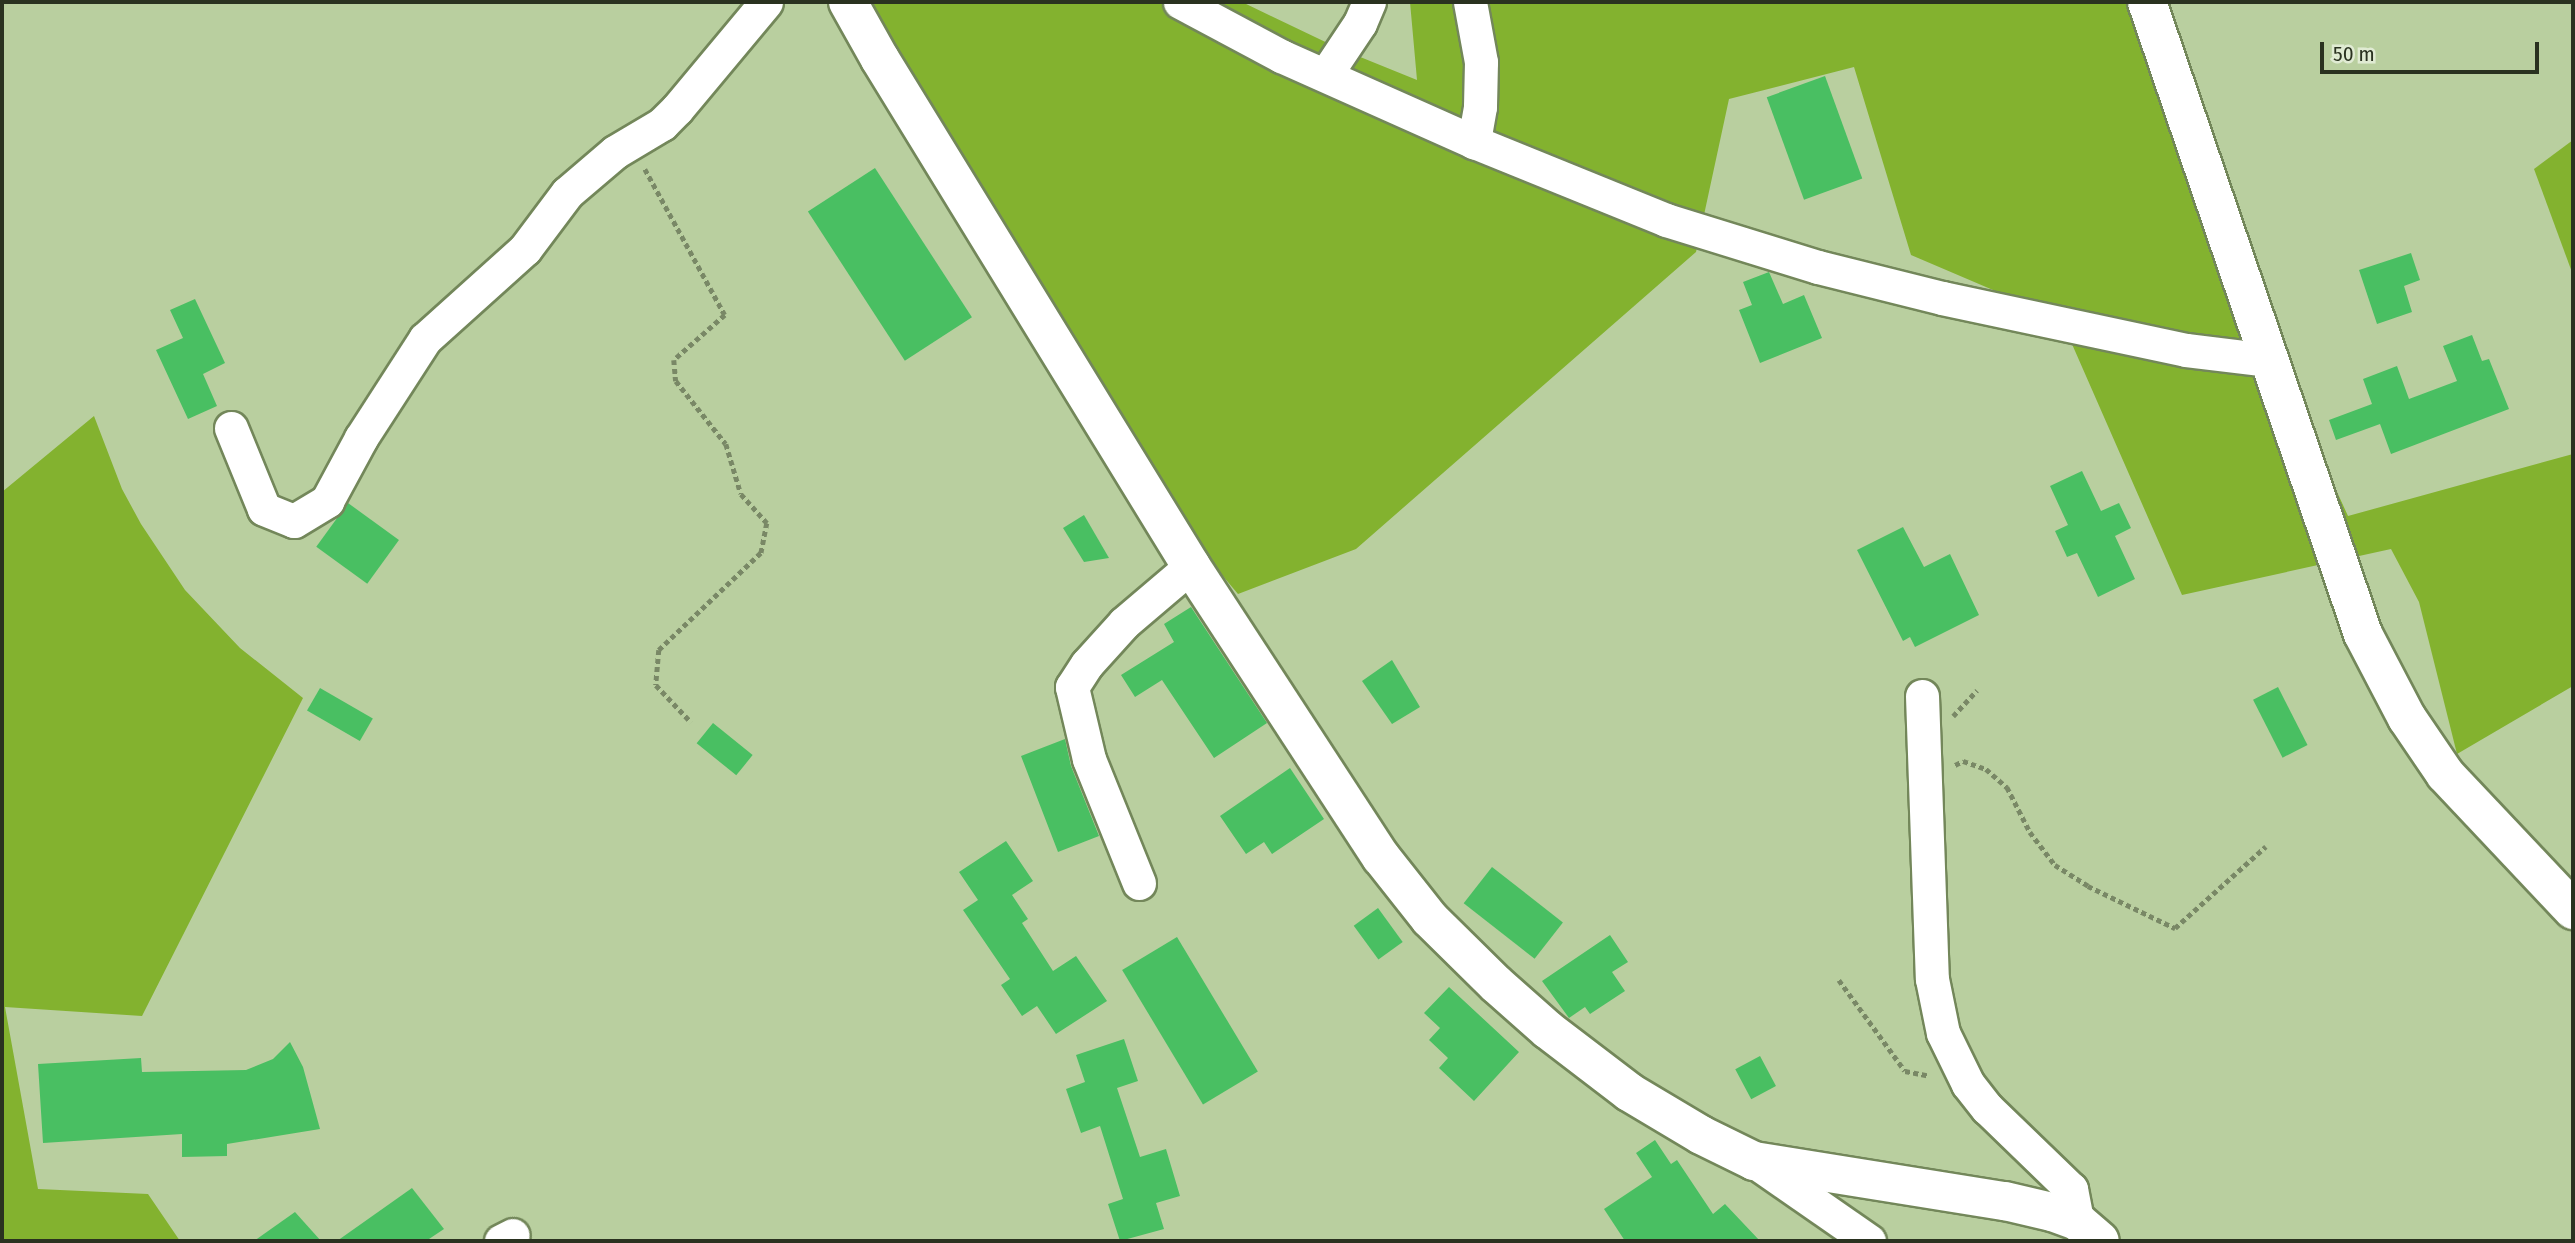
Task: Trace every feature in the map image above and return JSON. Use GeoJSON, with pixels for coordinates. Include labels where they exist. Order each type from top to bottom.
{"type":"FeatureCollection","features":[{"type":"Feature","properties":{"kind":"street"},"geometry":{"type":"LineString","coordinates":[[231,428],[264,509],[295,521],[327,501],[361,438],[425,338],[525,249],[567,193],[630,142],[662,124],[765,2]]}},
{"type":"Feature","properties":{"kind":"street"},"geometry":{"type":"LineString","coordinates":[[848,2],[880,59],[1191,566],[1381,857],[1430,919],[1496,984],[1629,1092],[1701,1135],[1755,1161],[1869,1241]]}},
{"type":"Feature","properties":{"kind":"street"},"geometry":{"type":"LineString","coordinates":[[1180,2],[1281,56],[1474,142],[1666,220],[1818,267],[2055,323],[2186,350],[2269,360]]}},
{"type":"Feature","properties":{"kind":"street"},"geometry":{"type":"LineString","coordinates":[[1326,74],[1360,23],[1368,2]]}},
{"type":"Feature","properties":{"kind":"street"},"geometry":{"type":"LineString","coordinates":[[1470,2],[1481,62],[1480,107],[1474,142]]}},
{"type":"Feature","properties":{"kind":"street"},"geometry":{"type":"LineString","coordinates":[[2147,2],[2363,634],[2407,718],[2445,774],[2573,910]]}},
{"type":"Feature","properties":{"kind":"street"},"geometry":{"type":"LineString","coordinates":[[1139,883],[1089,759],[1072,687],[1087,664],[1124,623],[1154,594],[1191,566]]}},
{"type":"Feature","properties":{"kind":"street"},"geometry":{"type":"LineString","coordinates":[[1922,695],[1932,979],[1943,1033],[1968,1084],[1987,1108],[2071,1189],[2089,1231]]}},
{"type":"Feature","properties":{"kind":"street"},"geometry":{"type":"LineString","coordinates":[[1755,1161],[2004,1201],[2052,1212],[2089,1231]]}},
{"type":"Feature","properties":{"kind":"path"},"geometry":{"type":"LineString","coordinates":[[630,142],[725,315],[674,360],[677,381],[726,444],[741,494],[767,523],[761,553],[659,650],[656,685],[691,722]]}},
{"type":"Feature","properties":{"kind":"path"},"geometry":{"type":"LineString","coordinates":[[1925,777],[1963,761],[1986,769],[2007,787],[2030,832],[2055,865],[2088,886],[2175,928],[2266,846]]}},
{"type":"Feature","properties":{"kind":"path"},"geometry":{"type":"LineString","coordinates":[[1839,980],[1905,1071],[1968,1084]]}},
{"type":"Feature","properties":{"kind":"green space"},"geometry":{"type":"Polygon","coordinates":[[[862,2],[1242,2],[1338,48],[1417,80],[1410,2],[2138,2],[2259,321],[2348,516],[2573,454],[2573,686],[2457,754],[2419,602],[2391,549],[2182,595],[2061,319],[1911,255],[1854,67],[1729,99],[1696,252],[1356,549],[1238,594],[1118,451],[862,2]]]}},
{"type":"Feature","properties":{"kind":"green space"},"geometry":{"type":"Polygon","coordinates":[[[2573,140],[2573,275],[2534,169],[2573,140]]]}},
{"type":"Feature","properties":{"kind":"green space"},"geometry":{"type":"Polygon","coordinates":[[[94,416],[122,489],[141,524],[185,590],[240,648],[303,698],[142,1016],[5,1007],[38,1189],[148,1194],[180,1241],[2,1241],[2,492],[94,416]]]}},
{"type":"Feature","properties":{"kind":"building"},"geometry":{"type":"Polygon","coordinates":[[[1825,76],[1862,178],[1804,200],[1767,97],[1825,76]]]}},
{"type":"Feature","properties":{"kind":"building"},"geometry":{"type":"Polygon","coordinates":[[[875,168],[972,317],[905,361],[808,212],[875,168]]]}},
{"type":"Feature","properties":{"kind":"building"},"geometry":{"type":"Polygon","coordinates":[[[2411,253],[2420,280],[2404,286],[2412,312],[2377,324],[2359,270],[2411,253]]]}},
{"type":"Feature","properties":{"kind":"building"},"geometry":{"type":"Polygon","coordinates":[[[1769,272],[1783,304],[1804,295],[1822,338],[1760,363],[1739,310],[1752,305],[1743,282],[1769,272]]]}},
{"type":"Feature","properties":{"kind":"building"},"geometry":{"type":"Polygon","coordinates":[[[195,299],[225,363],[203,374],[217,406],[188,419],[156,350],[183,338],[170,310],[195,299]]]}},
{"type":"Feature","properties":{"kind":"building"},"geometry":{"type":"Polygon","coordinates":[[[2472,335],[2482,361],[2489,359],[2509,409],[2391,454],[2380,424],[2336,440],[2329,420],[2372,404],[2363,379],[2397,366],[2409,399],[2457,381],[2443,346],[2472,335]]]}},
{"type":"Feature","properties":{"kind":"building"},"geometry":{"type":"Polygon","coordinates":[[[2082,471],[2101,511],[2119,503],[2131,528],[2115,536],[2135,579],[2098,597],[2077,553],[2067,557],[2055,531],[2068,525],[2050,486],[2082,471]]]}},
{"type":"Feature","properties":{"kind":"building"},"geometry":{"type":"Polygon","coordinates":[[[348,503],[399,540],[367,584],[316,547],[348,503]]]}},
{"type":"Feature","properties":{"kind":"building"},"geometry":{"type":"Polygon","coordinates":[[[1084,515],[1109,558],[1084,562],[1063,528],[1084,515]]]}},
{"type":"Feature","properties":{"kind":"building"},"geometry":{"type":"Polygon","coordinates":[[[1903,527],[1924,567],[1950,554],[1979,615],[1915,647],[1910,637],[1903,641],[1857,550],[1903,527]]]}},
{"type":"Feature","properties":{"kind":"building"},"geometry":{"type":"Polygon","coordinates":[[[1191,607],[1267,723],[1214,758],[1162,680],[1135,697],[1121,675],[1174,642],[1164,624],[1191,607]]]}},
{"type":"Feature","properties":{"kind":"building"},"geometry":{"type":"Polygon","coordinates":[[[1392,660],[1420,707],[1392,724],[1362,681],[1392,660]]]}},
{"type":"Feature","properties":{"kind":"building"},"geometry":{"type":"Polygon","coordinates":[[[2278,687],[2308,745],[2283,758],[2253,700],[2278,687]]]}},
{"type":"Feature","properties":{"kind":"building"},"geometry":{"type":"Polygon","coordinates":[[[320,688],[373,718],[360,741],[307,711],[320,688]]]}},
{"type":"Feature","properties":{"kind":"building"},"geometry":{"type":"Polygon","coordinates":[[[713,723],[753,755],[736,775],[697,743],[713,723]]]}},
{"type":"Feature","properties":{"kind":"building"},"geometry":{"type":"Polygon","coordinates":[[[1065,739],[1071,766],[1099,836],[1058,852],[1021,756],[1065,739]]]}},
{"type":"Feature","properties":{"kind":"building"},"geometry":{"type":"Polygon","coordinates":[[[1290,768],[1324,819],[1272,854],[1264,842],[1246,854],[1220,816],[1290,768]]]}},
{"type":"Feature","properties":{"kind":"building"},"geometry":{"type":"Polygon","coordinates":[[[1006,841],[1033,881],[1012,895],[1028,919],[1022,923],[1053,971],[1076,956],[1107,1001],[1056,1034],[1037,1006],[1022,1016],[1001,985],[1010,979],[963,910],[978,900],[959,872],[1006,841]]]}},
{"type":"Feature","properties":{"kind":"building"},"geometry":{"type":"Polygon","coordinates":[[[1492,867],[1563,922],[1535,959],[1464,903],[1492,867]]]}},
{"type":"Feature","properties":{"kind":"building"},"geometry":{"type":"Polygon","coordinates":[[[1378,908],[1403,942],[1378,960],[1354,926],[1378,908]]]}},
{"type":"Feature","properties":{"kind":"building"},"geometry":{"type":"Polygon","coordinates":[[[1610,935],[1628,962],[1612,972],[1625,991],[1590,1014],[1585,1007],[1569,1018],[1542,981],[1610,935]]]}},
{"type":"Feature","properties":{"kind":"building"},"geometry":{"type":"Polygon","coordinates":[[[1177,937],[1258,1072],[1203,1105],[1122,970],[1177,937]]]}},
{"type":"Feature","properties":{"kind":"building"},"geometry":{"type":"Polygon","coordinates":[[[1449,987],[1519,1052],[1474,1101],[1439,1068],[1448,1058],[1429,1040],[1440,1028],[1424,1013],[1449,987]]]}},
{"type":"Feature","properties":{"kind":"building"},"geometry":{"type":"Polygon","coordinates":[[[1124,1039],[1138,1081],[1117,1088],[1140,1157],[1166,1149],[1180,1196],[1156,1203],[1164,1229],[1120,1241],[1108,1204],[1123,1199],[1100,1126],[1081,1133],[1066,1089],[1085,1082],[1076,1055],[1124,1039]]]}},
{"type":"Feature","properties":{"kind":"building"},"geometry":{"type":"Polygon","coordinates":[[[290,1042],[303,1067],[320,1129],[227,1144],[227,1156],[182,1157],[182,1134],[43,1143],[38,1064],[141,1058],[142,1072],[246,1070],[273,1059],[290,1042]]]}},
{"type":"Feature","properties":{"kind":"building"},"geometry":{"type":"Polygon","coordinates":[[[1760,1056],[1776,1086],[1751,1099],[1735,1069],[1760,1056]]]}},
{"type":"Feature","properties":{"kind":"building"},"geometry":{"type":"Polygon","coordinates":[[[1655,1140],[1671,1164],[1677,1160],[1713,1214],[1725,1204],[1760,1241],[1625,1241],[1604,1209],[1652,1177],[1636,1153],[1655,1140]]]}},
{"type":"Feature","properties":{"kind":"building"},"geometry":{"type":"Polygon","coordinates":[[[412,1188],[444,1229],[426,1241],[337,1241],[412,1188]]]}},
{"type":"Feature","properties":{"kind":"building"},"geometry":{"type":"Polygon","coordinates":[[[295,1212],[321,1241],[254,1241],[295,1212]]]}}]}
